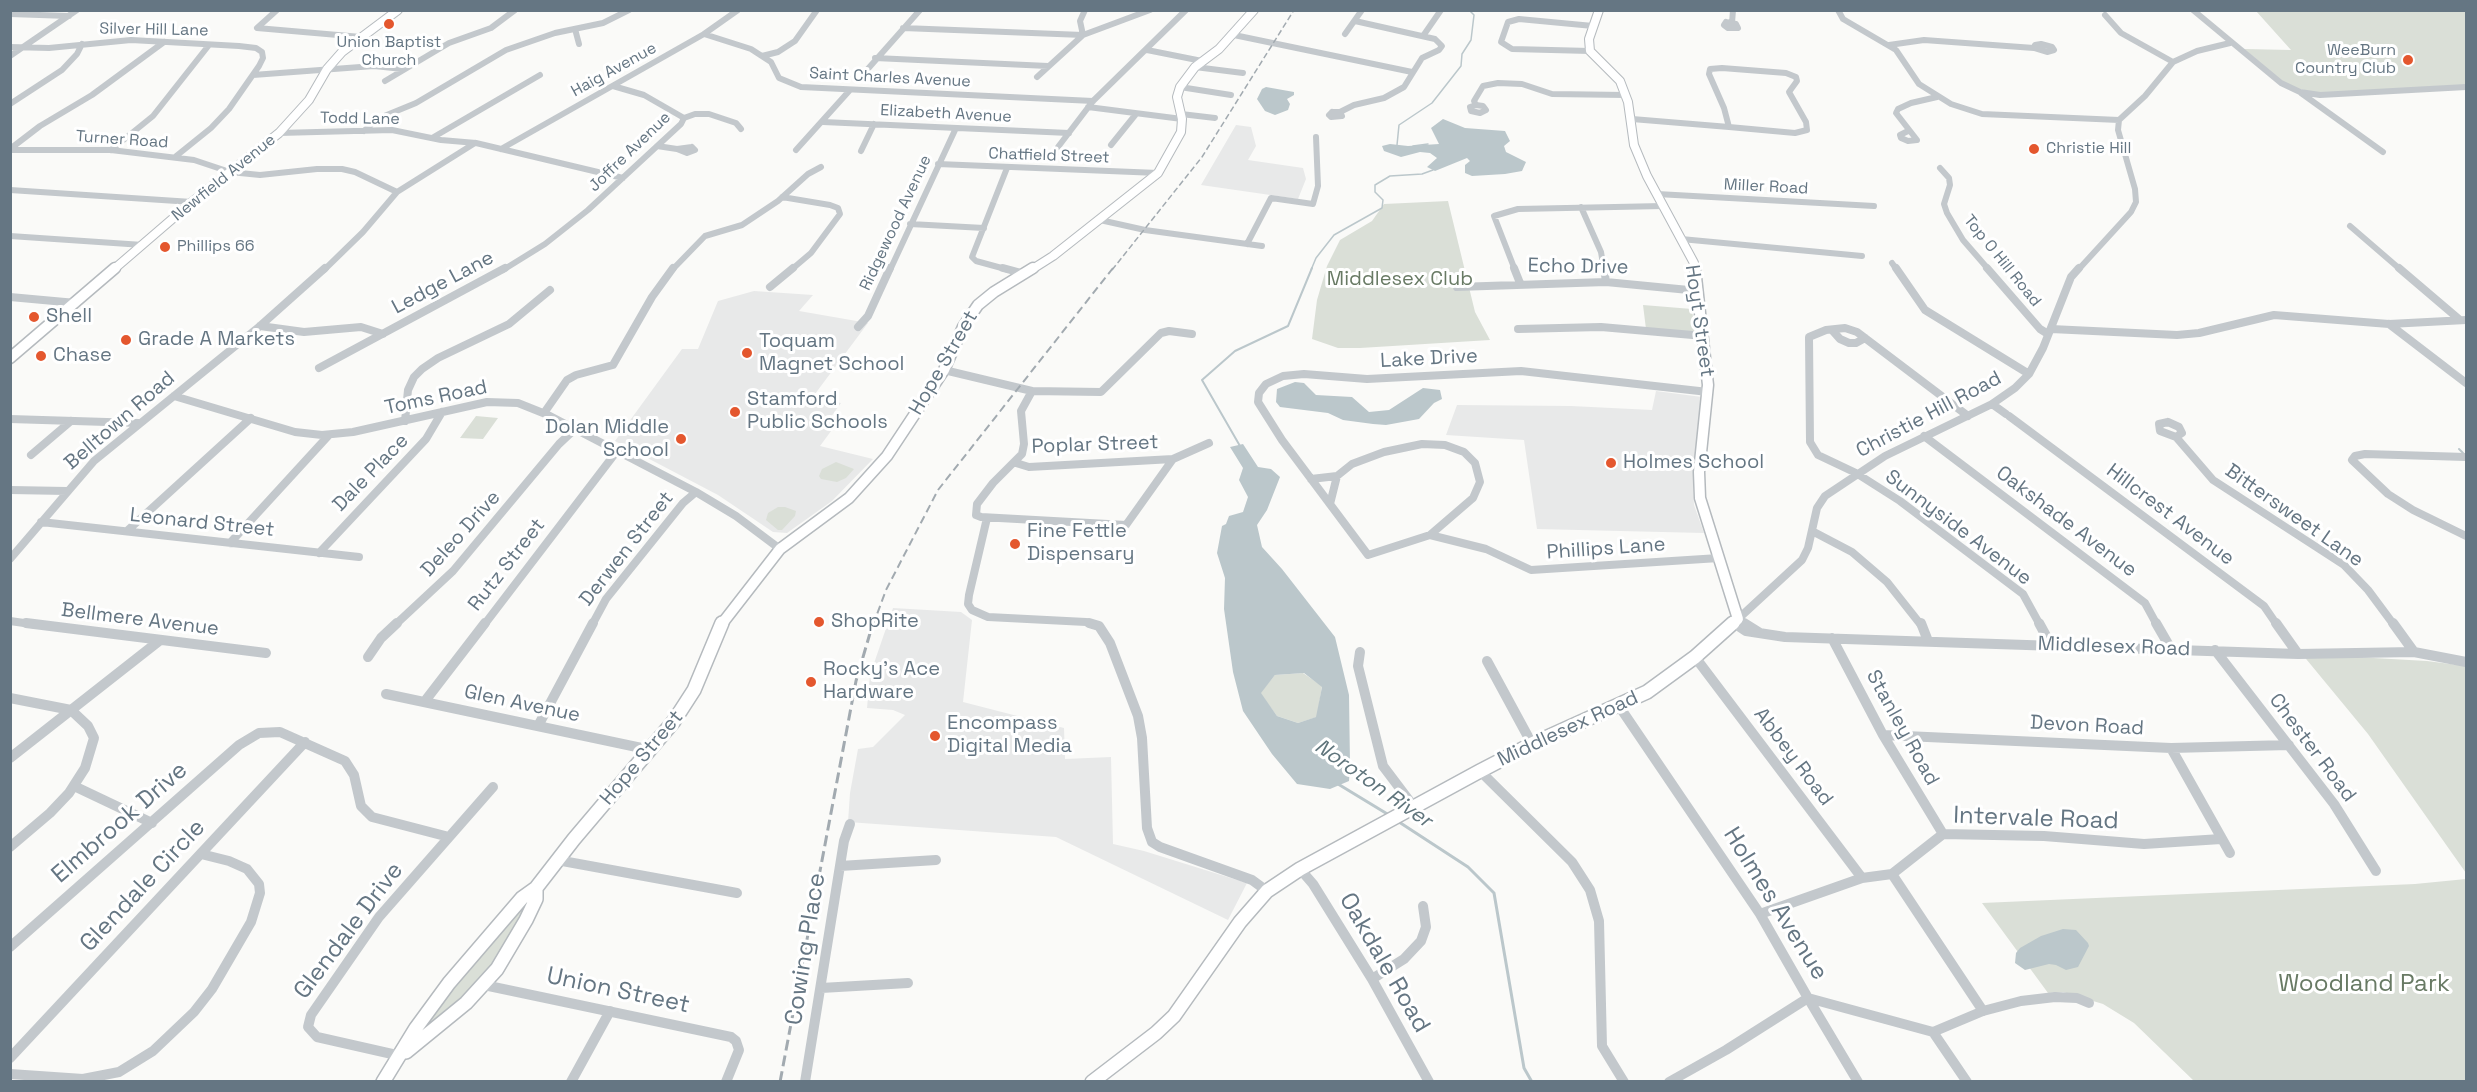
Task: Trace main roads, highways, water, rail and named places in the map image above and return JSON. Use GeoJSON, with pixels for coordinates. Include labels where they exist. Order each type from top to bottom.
{"type":"FeatureCollection","features":[{"type":"Feature","properties":{"kind":"main road","name":"Newfield Avenue"},"geometry":{"type":"LineString","coordinates":[[10,358],[192,202],[279,133],[309,100],[327,69],[342,52],[398,10]]}},
{"type":"Feature","properties":{"kind":"main road","name":"Hope Street"},"geometry":{"type":"LineString","coordinates":[[382,1082],[401,1056],[416,1028],[449,983],[522,898],[536,888],[651,750],[689,699],[725,616],[780,549],[841,504],[895,446],[944,370],[973,310],[994,292],[1053,256],[1158,173],[1176,144],[1181,117],[1177,97],[1180,87],[1195,67],[1234,35],[1254,10]]}},
{"type":"Feature","properties":{"kind":"main road","name":"Hoyt Street"},"geometry":{"type":"LineString","coordinates":[[1599,10],[1589,39],[1590,51],[1620,81],[1632,120],[1634,145],[1694,263],[1704,336],[1708,392],[1699,491],[1704,514],[1738,619]]}},
{"type":"Feature","properties":{"kind":"main road","name":"Middlesex Road"},"geometry":{"type":"LineString","coordinates":[[1092,1082],[1156,1033],[1174,1016],[1240,922],[1267,891],[1300,869],[1480,771],[1532,744],[1619,706],[1661,683],[1738,619]]}},
{"type":"Feature","properties":{"kind":"main road","name":"Hope Street"},"geometry":{"type":"LineString","coordinates":[[401,1056],[466,1003],[484,985],[507,954],[522,927],[536,899],[536,888]]}},
{"type":"Feature","properties":{"kind":"waterway","name":"Noroton River"},"geometry":{"type":"LineString","coordinates":[[1397,145],[1399,125],[1432,103],[1461,66],[1462,54],[1471,40],[1474,15],[1469,10]]}},
{"type":"Feature","properties":{"kind":"waterway","name":"Noroton River"},"geometry":{"type":"LineString","coordinates":[[1413,146],[1428,144]]}},
{"type":"Feature","properties":{"kind":"waterway","name":"Noroton River"},"geometry":{"type":"LineString","coordinates":[[1311,270],[1316,258],[1334,235],[1382,208],[1383,200],[1375,192],[1375,185],[1390,176],[1422,174],[1433,170]]}},
{"type":"Feature","properties":{"kind":"waterway","name":"Noroton River"},"geometry":{"type":"LineString","coordinates":[[1240,446],[1202,380],[1235,351],[1288,326],[1312,268]]}},
{"type":"Feature","properties":{"kind":"waterway"},"geometry":{"type":"LineString","coordinates":[[2459,449],[2463,453]]}},
{"type":"Feature","properties":{"kind":"waterway","name":"Noroton River"},"geometry":{"type":"LineString","coordinates":[[1338,784],[1389,815]]}},
{"type":"Feature","properties":{"kind":"waterway","name":"Noroton River"},"geometry":{"type":"LineString","coordinates":[[1399,822],[1468,867],[1494,893],[1524,1068],[1532,1082]]}},
{"type":"Feature","properties":{"kind":"railway"},"geometry":{"type":"LineString","coordinates":[[1112,270],[1202,157],[1294,10]]}},
{"type":"Feature","properties":{"kind":"railway"},"geometry":{"type":"LineString","coordinates":[[873,625],[886,590],[938,490],[1113,268]]}},
{"type":"Feature","properties":{"kind":"railway"},"geometry":{"type":"LineString","coordinates":[[780,1082],[856,681],[873,623]]}},
{"type":"Feature","properties":{"kind":"place","name":"Union Baptist Church"},"geometry":{"type":"Point","coordinates":[389,24]}},
{"type":"Feature","properties":{"kind":"place","name":"WeeBurn Country Club"},"geometry":{"type":"Point","coordinates":[2408,60]}},
{"type":"Feature","properties":{"kind":"place","name":"Christie Hill"},"geometry":{"type":"Point","coordinates":[2034,149]}},
{"type":"Feature","properties":{"kind":"place","name":"Phillips 66"},"geometry":{"type":"Point","coordinates":[165,247]}},
{"type":"Feature","properties":{"kind":"place","name":"Shell"},"geometry":{"type":"Point","coordinates":[34,317]}},
{"type":"Feature","properties":{"kind":"place","name":"Grade A Markets"},"geometry":{"type":"Point","coordinates":[126,340]}},
{"type":"Feature","properties":{"kind":"place","name":"Toquam Magnet School"},"geometry":{"type":"Point","coordinates":[747,353]}},
{"type":"Feature","properties":{"kind":"place","name":"Chase"},"geometry":{"type":"Point","coordinates":[41,356]}},
{"type":"Feature","properties":{"kind":"place","name":"Stamford Public Schools"},"geometry":{"type":"Point","coordinates":[735,412]}},
{"type":"Feature","properties":{"kind":"place","name":"Dolan Middle School"},"geometry":{"type":"Point","coordinates":[681,439]}},
{"type":"Feature","properties":{"kind":"place","name":"Holmes School"},"geometry":{"type":"Point","coordinates":[1611,463]}},
{"type":"Feature","properties":{"kind":"place","name":"Fine Fettle Dispensary"},"geometry":{"type":"Point","coordinates":[1015,544]}},
{"type":"Feature","properties":{"kind":"place","name":"ShopRite"},"geometry":{"type":"Point","coordinates":[819,622]}},
{"type":"Feature","properties":{"kind":"place","name":"Rocky's Ace Hardware"},"geometry":{"type":"Point","coordinates":[811,682]}},
{"type":"Feature","properties":{"kind":"place","name":"Encompass Digital Media"},"geometry":{"type":"Point","coordinates":[935,736]}},
{"type":"Feature","properties":{"kind":"park label","name":"Middlesex Club"},"geometry":{"type":"Point","coordinates":[1400,280]}},
{"type":"Feature","properties":{"kind":"park label","name":"Woodland Park"},"geometry":{"type":"Point","coordinates":[2364,984]}}]}
